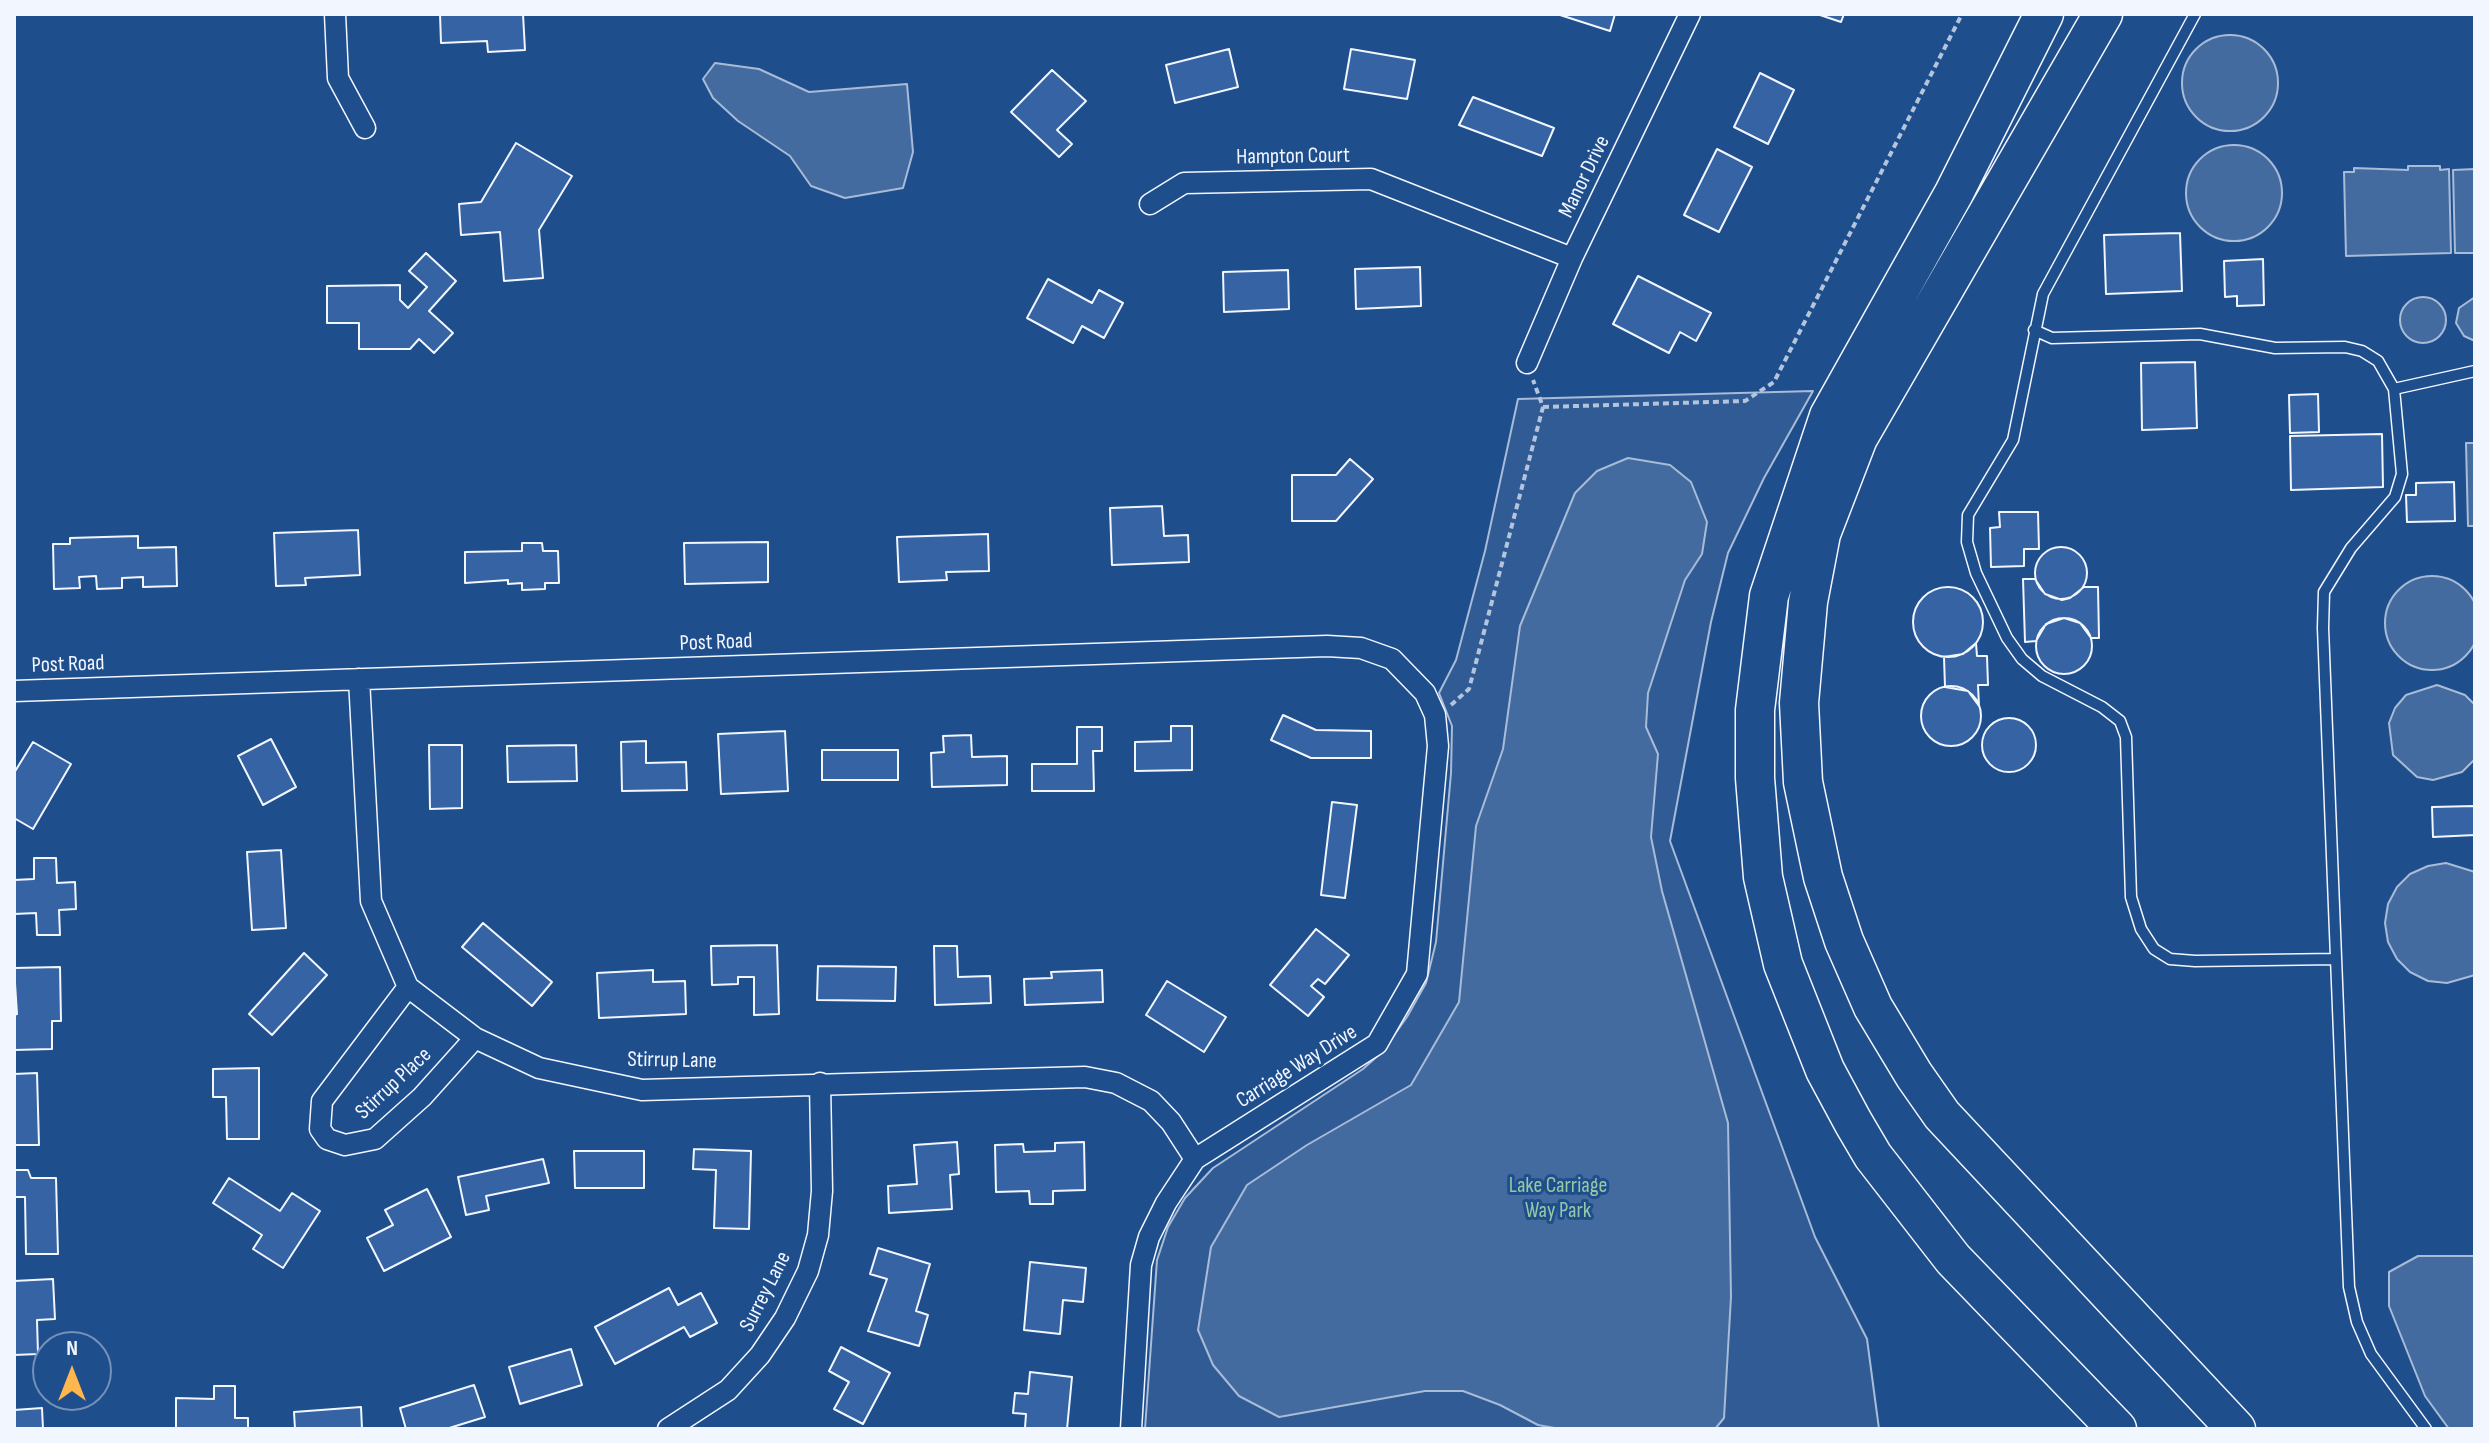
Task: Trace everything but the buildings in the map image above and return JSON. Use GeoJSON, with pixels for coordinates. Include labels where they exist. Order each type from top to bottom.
{"type":"FeatureCollection","features":[{"type":"Feature","properties":{"kind":"highway"},"geometry":{"type":"LineString","coordinates":[[2044,14],[1954,193],[1824,429],[1769,596],[1755,710],[1755,778],[1763,877],[1783,964],[1825,1070],[1853,1122],[1873,1156],[1953,1259],[2117,1429]]}},
{"type":"Feature","properties":{"kind":"highway"},"geometry":{"type":"LineString","coordinates":[[2103,14],[1853,451],[1821,534],[1808,602],[1799,703],[1803,782],[1823,877],[1844,941],[1873,1007],[1914,1075],[1942,1115],[2236,1429]]}},
{"type":"Feature","properties":{"kind":"street"},"geometry":{"type":"LineString","coordinates":[[335,14],[338,78],[365,128]]}},
{"type":"Feature","properties":{"kind":"street","name":"Manor Drive"},"geometry":{"type":"LineString","coordinates":[[1527,363],[1572,258],[1690,14]]}},
{"type":"Feature","properties":{"kind":"street","name":"Hampton Court"},"geometry":{"type":"LineString","coordinates":[[1150,204],[1184,183],[1371,179],[1572,258]]}},
{"type":"Feature","properties":{"kind":"street","name":"Post Road"},"geometry":{"type":"LineString","coordinates":[[14,691],[1327,646],[1361,648],[1392,659],[1411,676]]}},
{"type":"Feature","properties":{"kind":"street","name":"Carriage Way Drive"},"geometry":{"type":"LineString","coordinates":[[1131,1429],[1141,1265],[1149,1237],[1166,1203],[1195,1159],[1377,1044],[1417,974],[1438,746],[1435,715],[1411,676]]}},
{"type":"Feature","properties":{"kind":"street","name":"Stirrup Lane"},"geometry":{"type":"LineString","coordinates":[[359,679],[371,901],[408,987],[475,1038],[539,1068],[642,1090],[1085,1077],[1116,1083],[1151,1101],[1171,1122],[1195,1159]]}},
{"type":"Feature","properties":{"kind":"street","name":"Stirrup Place"},"geometry":{"type":"LineString","coordinates":[[408,987],[322,1101],[320,1129],[327,1139],[345,1145],[375,1139],[422,1097],[475,1038]]}},
{"type":"Feature","properties":{"kind":"street","name":"Surrey Lane"},"geometry":{"type":"LineString","coordinates":[[668,1429],[728,1390],[760,1355],[785,1318],[808,1271],[821,1213],[820,1083]]}},
{"type":"Feature","properties":{"kind":"lane"},"geometry":{"type":"LineString","coordinates":[[2195,14],[2043,294],[2013,440],[1968,515],[1967,542],[1976,573],[2007,638],[2022,659],[2042,676],[2102,707],[2120,721],[2126,737],[2131,897],[2141,929],[2154,949],[2170,959],[2335,959]]}},
{"type":"Feature","properties":{"kind":"lane"},"geometry":{"type":"LineString","coordinates":[[2034,330],[2052,338],[2200,334],[2275,348],[2345,347],[2378,361],[2394,389],[2402,474],[2395,497],[2351,548],[2324,592],[2335,959],[2349,1287],[2357,1322],[2371,1354],[2426,1429]]}},
{"type":"Feature","properties":{"kind":"lane"},"geometry":{"type":"LineString","coordinates":[[2394,389],[2475,371]]}},
{"type":"Feature","properties":{"kind":"path"},"geometry":{"type":"LineString","coordinates":[[1543,407],[1745,401],[1774,382],[1962,14]]}},
{"type":"Feature","properties":{"kind":"path"},"geometry":{"type":"LineString","coordinates":[[1435,715],[1469,689],[1543,407],[1527,363]]}},
{"type":"Feature","properties":{"kind":"shaded area"},"geometry":{"type":"Polygon","coordinates":[[[2230,35],[2248,39],[2264,49],[2274,65],[2278,83],[2274,101],[2264,117],[2248,127],[2230,131],[2212,127],[2196,117],[2186,101],[2182,83],[2186,65],[2196,49],[2212,39],[2230,35]]]}},
{"type":"Feature","properties":{"kind":"shaded area"},"geometry":{"type":"Polygon","coordinates":[[[715,63],[759,69],[809,92],[907,84],[913,152],[903,188],[845,198],[811,186],[790,156],[738,121],[713,98],[703,79],[715,63]]]}},
{"type":"Feature","properties":{"kind":"shaded area"},"geometry":{"type":"Polygon","coordinates":[[[2234,145],[2252,149],[2268,159],[2278,175],[2282,193],[2278,211],[2268,227],[2252,237],[2234,241],[2216,237],[2200,227],[2190,211],[2186,193],[2190,175],[2200,159],[2216,149],[2234,145]]]}},
{"type":"Feature","properties":{"kind":"shaded area"},"geometry":{"type":"Polygon","coordinates":[[[2408,166],[2449,169],[2451,253],[2346,256],[2344,172],[2354,172],[2354,168],[2408,170],[2408,166]]]}},
{"type":"Feature","properties":{"kind":"shaded area"},"geometry":{"type":"Polygon","coordinates":[[[2475,169],[2475,253],[2455,253],[2453,170],[2475,169]]]}},
{"type":"Feature","properties":{"kind":"shaded area"},"geometry":{"type":"Polygon","coordinates":[[[2423,297],[2439,304],[2446,320],[2439,336],[2423,343],[2407,336],[2400,320],[2407,304],[2423,297]]]}},
{"type":"Feature","properties":{"kind":"shaded area"},"geometry":{"type":"Polygon","coordinates":[[[2475,297],[2475,341],[2464,336],[2456,323],[2459,308],[2475,297]]]}},
{"type":"Feature","properties":{"kind":"shaded area","name":"Lake Carriage Way Park"},"geometry":{"type":"Polygon","coordinates":[[[1813,391],[1764,478],[1728,553],[1711,622],[1670,841],[1815,1237],[1867,1339],[1879,1429],[1145,1429],[1157,1260],[1168,1227],[1185,1198],[1213,1168],[1363,1069],[1382,1052],[1426,983],[1436,942],[1451,773],[1452,726],[1439,693],[1456,660],[1485,551],[1518,399],[1813,391]]]}},
{"type":"Feature","properties":{"kind":"shaded area"},"geometry":{"type":"Polygon","coordinates":[[[2466,443],[2475,443],[2475,526],[2468,526],[2466,443]]]}},
{"type":"Feature","properties":{"kind":"shaded area","name":"Lake Carriage Way Park"},"geometry":{"type":"Polygon","coordinates":[[[1628,458],[1670,465],[1691,482],[1707,522],[1702,554],[1685,580],[1648,693],[1646,727],[1658,754],[1651,837],[1662,891],[1728,1123],[1731,1297],[1724,1418],[1715,1429],[1560,1429],[1538,1425],[1500,1405],[1463,1391],[1425,1391],[1279,1417],[1239,1396],[1213,1365],[1198,1330],[1211,1247],[1247,1185],[1307,1145],[1411,1085],[1459,1002],[1476,826],[1503,749],[1520,626],[1575,493],[1597,471],[1628,458]]]}},
{"type":"Feature","properties":{"kind":"shaded area"},"geometry":{"type":"Polygon","coordinates":[[[2432,576],[2450,580],[2465,590],[2475,605],[2479,623],[2475,641],[2465,656],[2450,666],[2432,670],[2414,666],[2399,656],[2389,641],[2385,623],[2389,605],[2399,590],[2414,580],[2432,576]]]}},
{"type":"Feature","properties":{"kind":"shaded area"},"geometry":{"type":"Polygon","coordinates":[[[2437,685],[2465,695],[2475,705],[2475,759],[2462,772],[2433,780],[2417,777],[2393,755],[2389,723],[2395,708],[2406,695],[2437,685]]]}},
{"type":"Feature","properties":{"kind":"shaded area"},"geometry":{"type":"Polygon","coordinates":[[[2446,863],[2475,872],[2475,975],[2447,983],[2428,981],[2410,972],[2397,959],[2388,942],[2385,923],[2388,904],[2397,887],[2410,874],[2446,863]]]}},
{"type":"Feature","properties":{"kind":"shaded area"},"geometry":{"type":"Polygon","coordinates":[[[2418,1256],[2475,1256],[2475,1429],[2449,1429],[2425,1396],[2389,1306],[2389,1272],[2418,1256]]]}}]}
